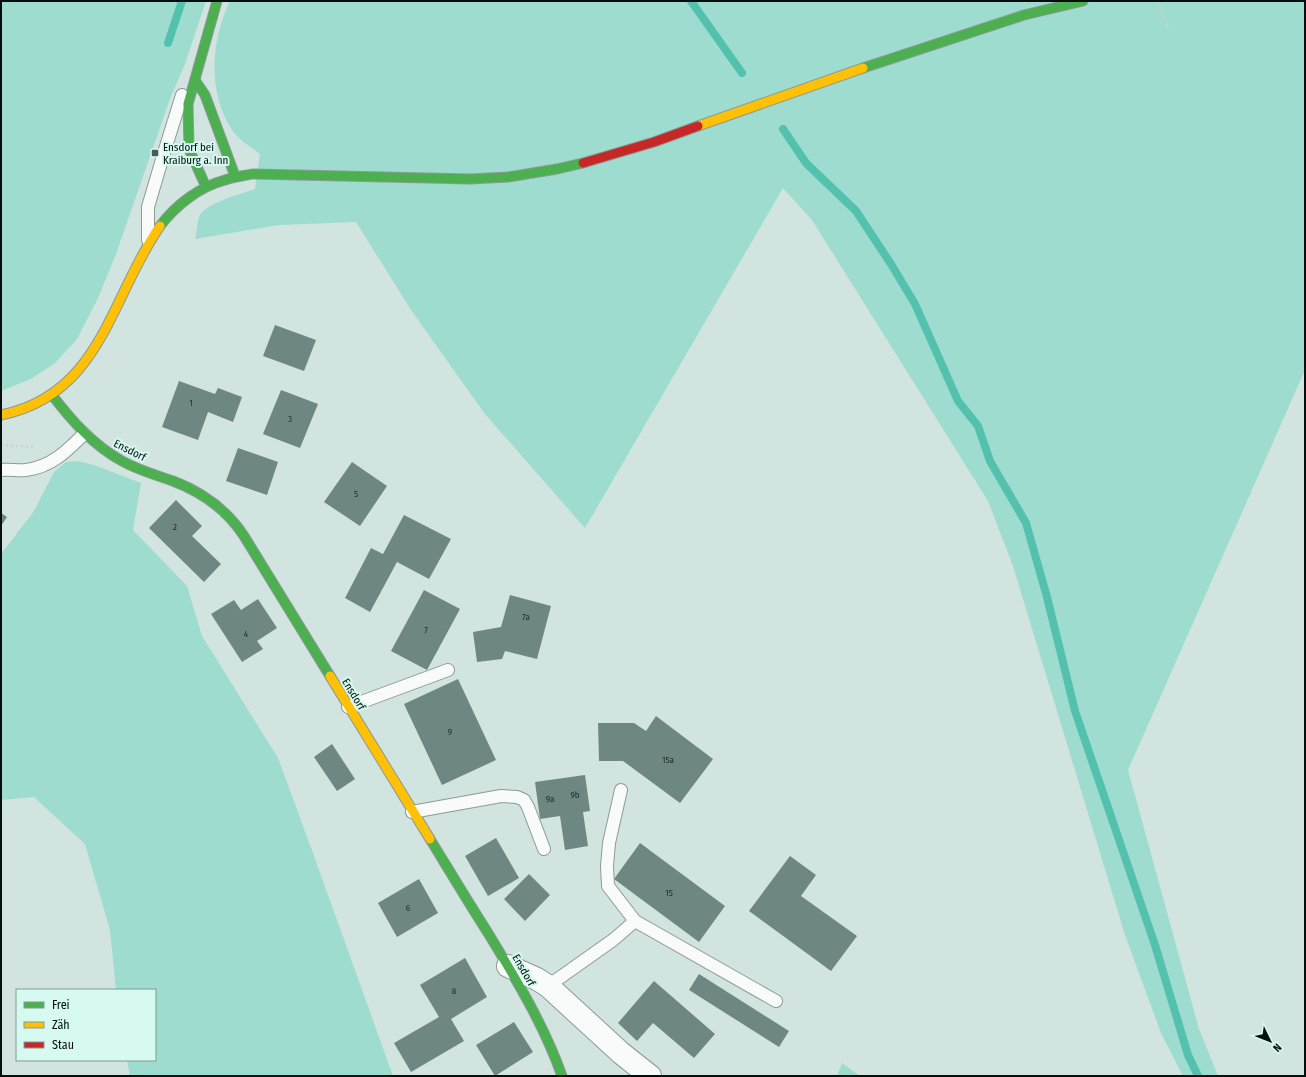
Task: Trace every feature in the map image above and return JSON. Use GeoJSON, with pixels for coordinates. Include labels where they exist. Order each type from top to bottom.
{"type":"FeatureCollection","features":[{"type":"Feature","properties":{"kind":"main road"},"geometry":{"type":"LineString","coordinates":[[206,187],[189,149],[188,104],[217,1]]}},
{"type":"Feature","properties":{"kind":"main road"},"geometry":{"type":"LineString","coordinates":[[1,415],[26,409],[42,402],[84,364],[97,346],[148,244],[157,230],[175,208],[206,187],[235,176],[267,174],[470,178],[508,177],[557,169],[599,159],[654,142],[863,68],[1024,15],[1083,1]]}},
{"type":"Feature","properties":{"kind":"main road"},"geometry":{"type":"LineString","coordinates":[[194,80],[205,95],[235,176]]}},
{"type":"Feature","properties":{"kind":"main road","name":"Ensdorf"},"geometry":{"type":"LineString","coordinates":[[52,394],[84,434],[116,458],[181,484],[198,494],[231,519],[244,536],[412,812],[508,966],[541,1024],[557,1060],[562,1076]]}},
{"type":"Feature","properties":{"kind":"street"},"geometry":{"type":"LineString","coordinates":[[508,966],[537,979],[548,986],[621,1053],[650,1076]]}},
{"type":"Feature","properties":{"kind":"lane"},"geometry":{"type":"LineString","coordinates":[[148,244],[148,207],[162,156],[187,80],[198,66]]}},
{"type":"Feature","properties":{"kind":"lane"},"geometry":{"type":"LineString","coordinates":[[1,470],[26,470],[46,465],[64,454],[84,434]]}},
{"type":"Feature","properties":{"kind":"lane"},"geometry":{"type":"LineString","coordinates":[[348,707],[448,670]]}},
{"type":"Feature","properties":{"kind":"lane"},"geometry":{"type":"LineString","coordinates":[[621,790],[609,843],[607,866],[608,886],[635,921],[776,1001]]}},
{"type":"Feature","properties":{"kind":"lane"},"geometry":{"type":"LineString","coordinates":[[412,812],[501,796],[517,797],[524,800],[528,807],[544,849]]}},
{"type":"Feature","properties":{"kind":"lane"},"geometry":{"type":"LineString","coordinates":[[548,986],[613,940],[635,921]]}},
{"type":"Feature","properties":{"kind":"path"},"geometry":{"type":"LineString","coordinates":[[1158,1],[1169,30]]}},
{"type":"Feature","properties":{"kind":"path"},"geometry":{"type":"LineString","coordinates":[[1,445],[39,447]]}},
{"type":"Feature","properties":{"kind":"green space"},"geometry":{"type":"Polygon","coordinates":[[[1,1],[206,1],[185,64],[171,96],[116,254],[98,298],[77,339],[55,363],[31,379],[1,391],[1,1]]]}},
{"type":"Feature","properties":{"kind":"green space"},"geometry":{"type":"Polygon","coordinates":[[[230,1],[1305,1],[1305,370],[1128,770],[1199,1029],[1218,1076],[1183,1076],[1161,1033],[1125,935],[1013,566],[988,501],[812,220],[783,188],[585,528],[485,414],[411,310],[356,222],[279,225],[195,239],[199,217],[208,207],[215,203],[255,189],[260,154],[232,130],[218,99],[215,83],[214,66],[216,49],[219,33],[230,1]]]}},
{"type":"Feature","properties":{"kind":"green space"},"geometry":{"type":"Polygon","coordinates":[[[78,461],[94,465],[141,483],[133,530],[187,586],[202,636],[278,758],[393,1076],[130,1076],[127,1061],[156,1061],[156,989],[116,989],[110,930],[85,844],[34,797],[1,800],[1,554],[34,511],[54,472],[66,462],[78,461]]]}},
{"type":"Feature","properties":{"kind":"green space"},"geometry":{"type":"Polygon","coordinates":[[[842,1063],[860,1076],[837,1076],[842,1063]]]}},
{"type":"Feature","properties":{"kind":"building"},"geometry":{"type":"Polygon","coordinates":[[[275,325],[316,340],[304,371],[263,356],[275,325]]]}},
{"type":"Feature","properties":{"kind":"building"},"geometry":{"type":"Polygon","coordinates":[[[179,381],[215,394],[218,388],[242,397],[233,422],[208,412],[198,440],[162,427],[179,381]]]}},
{"type":"Feature","properties":{"kind":"building"},"geometry":{"type":"Polygon","coordinates":[[[281,390],[318,404],[300,448],[263,434],[281,390]]]}},
{"type":"Feature","properties":{"kind":"building"},"geometry":{"type":"Polygon","coordinates":[[[238,448],[278,462],[267,495],[226,481],[238,448]]]}},
{"type":"Feature","properties":{"kind":"building"},"geometry":{"type":"Polygon","coordinates":[[[352,462],[387,486],[360,526],[324,502],[352,462]]]}},
{"type":"Feature","properties":{"kind":"building"},"geometry":{"type":"Polygon","coordinates":[[[176,500],[202,526],[192,536],[221,564],[204,582],[149,528],[176,500]]]}},
{"type":"Feature","properties":{"kind":"building"},"geometry":{"type":"Polygon","coordinates":[[[1,513],[7,517],[1,526],[1,513]]]}},
{"type":"Feature","properties":{"kind":"building"},"geometry":{"type":"Polygon","coordinates":[[[404,515],[451,539],[429,579],[397,562],[370,612],[345,598],[371,548],[383,554],[404,515]]]}},
{"type":"Feature","properties":{"kind":"building"},"geometry":{"type":"Polygon","coordinates":[[[424,590],[460,609],[427,670],[391,651],[424,590]]]}},
{"type":"Feature","properties":{"kind":"building"},"geometry":{"type":"Polygon","coordinates":[[[510,595],[551,606],[537,659],[505,651],[502,659],[477,662],[473,632],[501,627],[510,595]]]}},
{"type":"Feature","properties":{"kind":"building"},"geometry":{"type":"Polygon","coordinates":[[[258,599],[277,628],[257,641],[263,649],[242,662],[211,614],[234,600],[241,610],[258,599]]]}},
{"type":"Feature","properties":{"kind":"building"},"geometry":{"type":"Polygon","coordinates":[[[458,679],[496,760],[442,785],[404,704],[458,679]]]}},
{"type":"Feature","properties":{"kind":"building"},"geometry":{"type":"Polygon","coordinates":[[[656,716],[713,759],[680,803],[623,761],[599,761],[598,723],[634,723],[646,731],[656,716]]]}},
{"type":"Feature","properties":{"kind":"building"},"geometry":{"type":"Polygon","coordinates":[[[332,744],[355,779],[337,791],[314,757],[332,744]]]}},
{"type":"Feature","properties":{"kind":"building"},"geometry":{"type":"Polygon","coordinates":[[[585,775],[590,811],[583,812],[588,846],[565,850],[560,816],[540,819],[535,782],[585,775]]]}},
{"type":"Feature","properties":{"kind":"building"},"geometry":{"type":"Polygon","coordinates":[[[496,838],[519,878],[488,896],[465,856],[496,838]]]}},
{"type":"Feature","properties":{"kind":"building"},"geometry":{"type":"Polygon","coordinates":[[[640,843],[725,906],[699,942],[614,879],[640,843]]]}},
{"type":"Feature","properties":{"kind":"building"},"geometry":{"type":"Polygon","coordinates":[[[790,856],[816,875],[801,896],[857,936],[831,971],[749,911],[790,856]]]}},
{"type":"Feature","properties":{"kind":"building"},"geometry":{"type":"Polygon","coordinates":[[[529,874],[550,895],[525,921],[504,899],[529,874]]]}},
{"type":"Feature","properties":{"kind":"building"},"geometry":{"type":"Polygon","coordinates":[[[419,879],[438,913],[397,937],[378,903],[419,879]]]}},
{"type":"Feature","properties":{"kind":"building"},"geometry":{"type":"Polygon","coordinates":[[[465,958],[487,997],[451,1019],[464,1041],[411,1072],[394,1043],[439,1017],[420,985],[465,958]]]}},
{"type":"Feature","properties":{"kind":"building"},"geometry":{"type":"Polygon","coordinates":[[[699,974],[789,1031],[779,1047],[689,990],[699,974]]]}},
{"type":"Feature","properties":{"kind":"building"},"geometry":{"type":"Polygon","coordinates":[[[654,981],[715,1034],[694,1058],[653,1023],[637,1041],[618,1023],[654,981]]]}},
{"type":"Feature","properties":{"kind":"building"},"geometry":{"type":"Polygon","coordinates":[[[514,1022],[533,1052],[495,1076],[476,1045],[514,1022]]]}},
{"type":"Feature","properties":{"kind":"waterway"},"geometry":{"type":"LineString","coordinates":[[168,43],[182,1]]}},
{"type":"Feature","properties":{"kind":"waterway"},"geometry":{"type":"LineString","coordinates":[[691,1],[742,73]]}},
{"type":"Feature","properties":{"kind":"waterway"},"geometry":{"type":"LineString","coordinates":[[783,129],[806,163],[856,211],[891,264],[915,304],[958,401],[978,426],[990,461],[1026,523],[1047,597],[1075,711],[1155,945],[1188,1055],[1198,1076]]}},
{"type":"Feature","properties":{"kind":"traffic: fast"},"geometry":{"type":"LineString","coordinates":[[206,187],[189,149],[188,104],[217,1]]}},
{"type":"Feature","properties":{"kind":"traffic: fast"},"geometry":{"type":"LineString","coordinates":[[863,68],[1024,15],[1083,1]]}},
{"type":"Feature","properties":{"kind":"traffic: fast"},"geometry":{"type":"LineString","coordinates":[[195,80],[205,95],[235,176]]}},
{"type":"Feature","properties":{"kind":"traffic: fast"},"geometry":{"type":"LineString","coordinates":[[160,226],[173,211],[197,192],[215,183],[252,174],[470,179],[508,177],[583,163]]}},
{"type":"Feature","properties":{"kind":"traffic: fast"},"geometry":{"type":"LineString","coordinates":[[52,395],[84,432],[111,455],[134,467],[184,485],[204,496],[230,518],[244,536],[330,676]]}},
{"type":"Feature","properties":{"kind":"traffic: fast"},"geometry":{"type":"LineString","coordinates":[[430,839],[519,985],[547,1039],[562,1076]]}},
{"type":"Feature","properties":{"kind":"traffic: slow"},"geometry":{"type":"LineString","coordinates":[[698,126],[863,68]]}},
{"type":"Feature","properties":{"kind":"traffic: slow"},"geometry":{"type":"LineString","coordinates":[[1,415],[34,404],[61,387],[82,365],[99,340],[143,254],[160,226]]}},
{"type":"Feature","properties":{"kind":"traffic: slow"},"geometry":{"type":"LineString","coordinates":[[330,676],[430,839]]}},
{"type":"Feature","properties":{"kind":"traffic: jam"},"geometry":{"type":"LineString","coordinates":[[583,163],[654,142],[698,126]]}},
{"type":"Feature","properties":{"kind":"place","name":"Ensdorf bei Kraiburg a. Inn"},"geometry":{"type":"Point","coordinates":[155,153]}}]}
